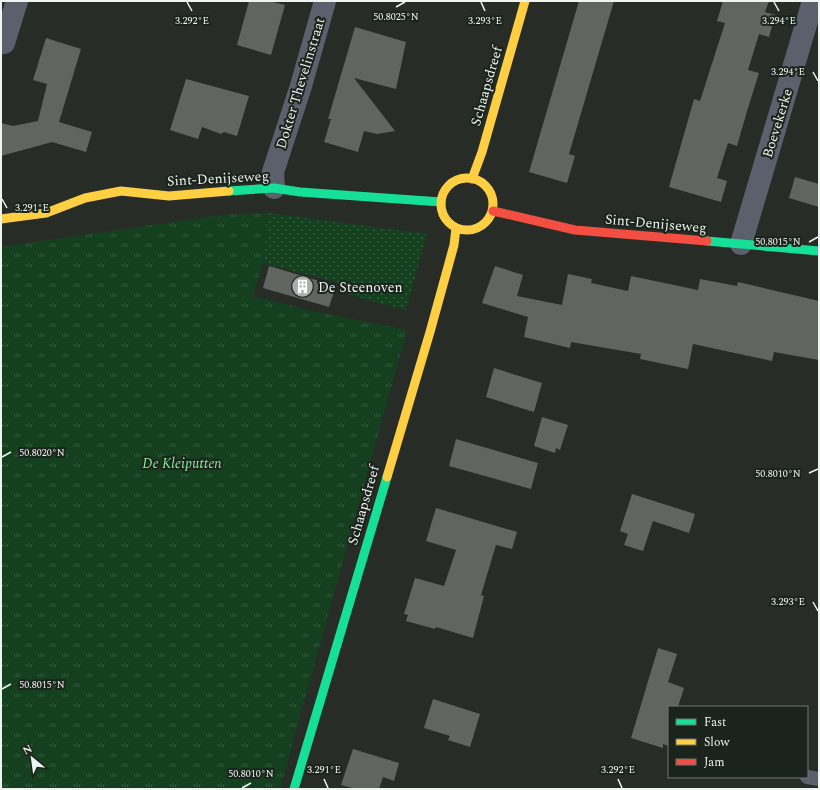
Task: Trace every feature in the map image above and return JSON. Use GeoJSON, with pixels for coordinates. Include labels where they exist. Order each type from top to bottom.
{"type":"FeatureCollection","features":[{"type":"Feature","properties":{"kind":"street"},"geometry":{"type":"LineString","coordinates":[[1,42],[4,43],[17,1]]}},
{"type":"Feature","properties":{"kind":"street","name":"Dokter Thevelinstraat"},"geometry":{"type":"LineString","coordinates":[[274,188],[273,172],[301,86],[325,1]]}},
{"type":"Feature","properties":{"kind":"street","name":"Schaapsdreef"},"geometry":{"type":"LineString","coordinates":[[472,178],[482,152],[525,1]]}},
{"type":"Feature","properties":{"kind":"street","name":"Boevekerke"},"geometry":{"type":"LineString","coordinates":[[741,244],[812,1]]}},
{"type":"Feature","properties":{"kind":"street"},"geometry":{"type":"LineString","coordinates":[[472,178],[484,184],[490,192],[493,201],[492,211],[490,218],[478,228],[463,230],[456,228],[446,219],[442,211],[442,196],[450,185],[461,179],[472,178]]}},
{"type":"Feature","properties":{"kind":"street","name":"Sint-Denijseweg"},"geometry":{"type":"LineString","coordinates":[[1,219],[46,213],[85,198],[121,191],[169,196],[274,188],[300,192],[441,202]]}},
{"type":"Feature","properties":{"kind":"street","name":"Sint-Denijseweg"},"geometry":{"type":"LineString","coordinates":[[492,211],[574,230],[819,251]]}},
{"type":"Feature","properties":{"kind":"street","name":"Schaapsdreef"},"geometry":{"type":"LineString","coordinates":[[294,789],[430,332],[454,245],[456,228]]}},
{"type":"Feature","properties":{"kind":"lane"},"geometry":{"type":"LineString","coordinates":[[808,777],[819,779]]}},
{"type":"Feature","properties":{"kind":"green space"},"geometry":{"type":"Polygon","coordinates":[[[269,213],[427,234],[406,310],[349,295],[351,286],[263,263],[269,213]]]}},
{"type":"Feature","properties":{"kind":"green space","name":"De Kleiputten"},"geometry":{"type":"Polygon","coordinates":[[[269,213],[263,263],[253,296],[312,311],[407,330],[280,789],[1,789],[1,247],[221,215],[269,213]]]}},
{"type":"Feature","properties":{"kind":"building"},"geometry":{"type":"Polygon","coordinates":[[[249,1],[269,1],[285,5],[271,55],[237,45],[249,1]]]}},
{"type":"Feature","properties":{"kind":"building"},"geometry":{"type":"Polygon","coordinates":[[[579,1],[614,1],[569,154],[575,156],[567,183],[529,172],[579,1]]]}},
{"type":"Feature","properties":{"kind":"building"},"geometry":{"type":"Polygon","coordinates":[[[723,1],[769,1],[765,12],[775,15],[769,37],[759,34],[748,70],[759,73],[737,146],[728,143],[717,178],[727,181],[721,202],[669,187],[694,99],[700,101],[725,23],[717,21],[723,1]]]}},
{"type":"Feature","properties":{"kind":"building"},"geometry":{"type":"Polygon","coordinates":[[[355,27],[406,42],[396,89],[354,78],[395,131],[377,134],[364,131],[358,152],[324,142],[331,119],[328,119],[355,27]]]}},
{"type":"Feature","properties":{"kind":"building"},"geometry":{"type":"Polygon","coordinates":[[[46,38],[81,49],[59,122],[92,132],[86,152],[52,142],[1,156],[1,123],[13,126],[38,121],[47,84],[33,80],[46,38]]]}},
{"type":"Feature","properties":{"kind":"building"},"geometry":{"type":"Polygon","coordinates":[[[186,79],[249,96],[237,136],[224,132],[221,134],[202,127],[198,139],[170,130],[186,79]]]}},
{"type":"Feature","properties":{"kind":"building"},"geometry":{"type":"Polygon","coordinates":[[[795,177],[819,184],[819,207],[789,198],[795,177]]]}},
{"type":"Feature","properties":{"kind":"building","name":"De Steenoven"},"geometry":{"type":"Polygon","coordinates":[[[269,266],[336,286],[329,307],[263,288],[269,266]]]}},
{"type":"Feature","properties":{"kind":"building"},"geometry":{"type":"Polygon","coordinates":[[[495,266],[523,275],[517,296],[562,305],[568,274],[592,279],[591,283],[628,291],[631,276],[698,290],[700,279],[737,286],[738,282],[819,301],[819,360],[774,352],[772,361],[693,344],[688,369],[640,359],[641,354],[571,342],[570,348],[524,337],[528,317],[482,303],[495,266]]]}},
{"type":"Feature","properties":{"kind":"building"},"geometry":{"type":"Polygon","coordinates":[[[494,368],[542,383],[534,412],[486,397],[494,368]]]}},
{"type":"Feature","properties":{"kind":"building"},"geometry":{"type":"Polygon","coordinates":[[[542,417],[568,425],[560,450],[556,448],[555,453],[534,446],[542,417]]]}},
{"type":"Feature","properties":{"kind":"building"},"geometry":{"type":"Polygon","coordinates":[[[456,439],[538,463],[531,489],[449,466],[456,439]]]}},
{"type":"Feature","properties":{"kind":"building"},"geometry":{"type":"Polygon","coordinates":[[[632,494],[695,514],[689,533],[653,521],[643,551],[624,545],[628,534],[620,531],[632,494]]]}},
{"type":"Feature","properties":{"kind":"building"},"geometry":{"type":"Polygon","coordinates":[[[436,508],[517,532],[512,549],[496,545],[481,595],[484,596],[473,638],[436,627],[435,629],[406,621],[408,615],[404,614],[415,578],[444,586],[456,550],[426,541],[436,508]]]}},
{"type":"Feature","properties":{"kind":"building"},"geometry":{"type":"Polygon","coordinates":[[[658,648],[677,654],[668,682],[684,688],[678,706],[668,706],[668,746],[663,744],[663,748],[631,738],[658,648]]]}},
{"type":"Feature","properties":{"kind":"building"},"geometry":{"type":"Polygon","coordinates":[[[433,699],[480,714],[470,747],[448,740],[450,736],[424,728],[433,699]]]}},
{"type":"Feature","properties":{"kind":"building"},"geometry":{"type":"Polygon","coordinates":[[[353,749],[399,763],[394,781],[383,777],[379,789],[356,789],[341,785],[353,749]]]}},
{"type":"Feature","properties":{"kind":"traffic: fast"},"geometry":{"type":"LineString","coordinates":[[229,191],[274,188],[300,192],[441,202]]}},
{"type":"Feature","properties":{"kind":"traffic: fast"},"geometry":{"type":"LineString","coordinates":[[707,241],[819,251]]}},
{"type":"Feature","properties":{"kind":"traffic: fast"},"geometry":{"type":"LineString","coordinates":[[294,789],[387,477]]}},
{"type":"Feature","properties":{"kind":"traffic: slow"},"geometry":{"type":"LineString","coordinates":[[472,179],[482,152],[525,1]]}},
{"type":"Feature","properties":{"kind":"traffic: slow"},"geometry":{"type":"LineString","coordinates":[[462,178],[472,178],[481,182],[489,190],[493,199],[493,204],[493,209],[489,218],[481,226],[472,230],[462,230],[453,226],[445,218],[441,209],[441,199],[445,190],[453,182],[462,178]]}},
{"type":"Feature","properties":{"kind":"traffic: slow"},"geometry":{"type":"LineString","coordinates":[[1,219],[46,213],[85,198],[121,191],[169,196],[229,191]]}},
{"type":"Feature","properties":{"kind":"traffic: slow"},"geometry":{"type":"LineString","coordinates":[[387,477],[430,332],[454,245],[456,228]]}},
{"type":"Feature","properties":{"kind":"traffic: jam"},"geometry":{"type":"LineString","coordinates":[[493,211],[575,230],[707,241]]}},
{"type":"Feature","properties":{"kind":"place","name":"De Steenoven"},"geometry":{"type":"Point","coordinates":[302,287]}}]}
